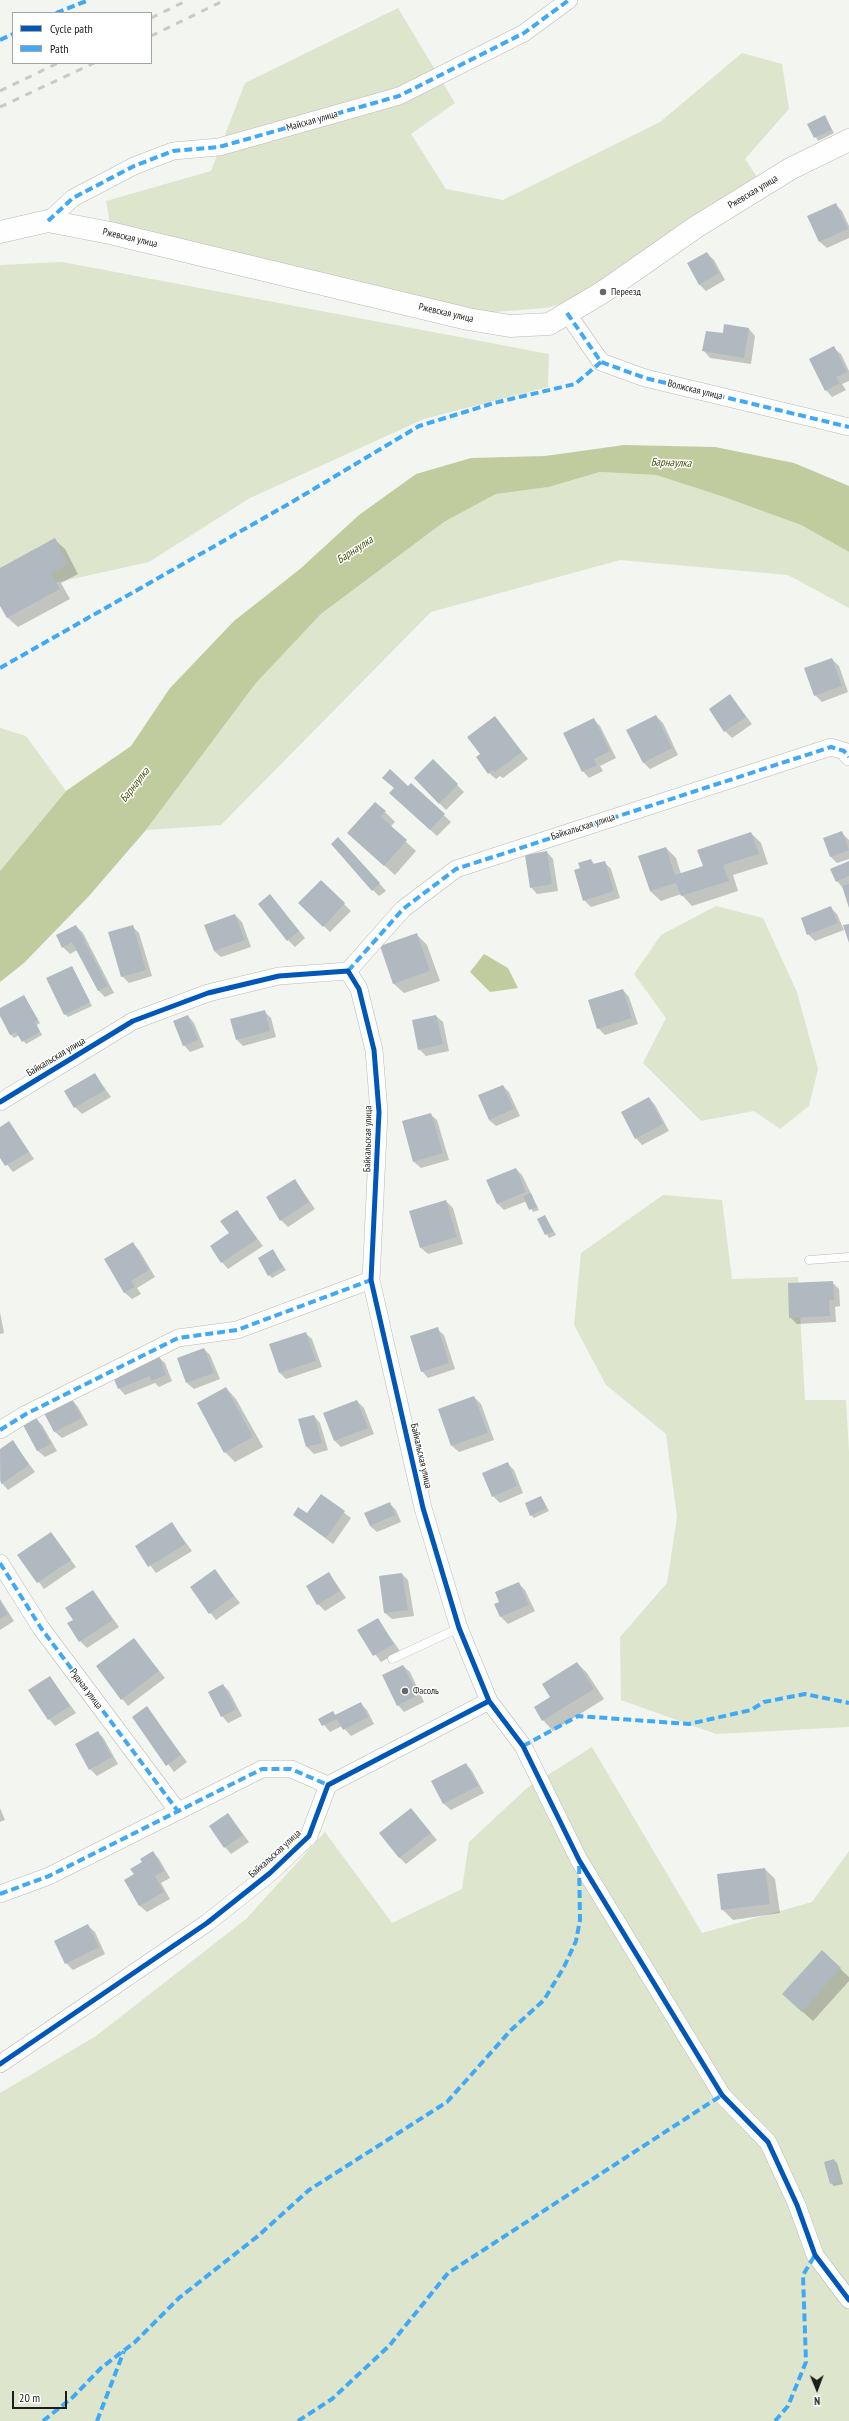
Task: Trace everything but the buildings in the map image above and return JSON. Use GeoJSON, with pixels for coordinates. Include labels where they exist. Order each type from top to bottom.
{"type":"FeatureCollection","features":[{"type":"Feature","properties":{"kind":"main road","name":"Ржевская улица"},"geometry":{"type":"LineString","coordinates":[[0,232],[48,221],[110,233],[468,319],[510,326],[549,324],[603,292],[696,227],[790,170],[849,140]]}},
{"type":"Feature","properties":{"kind":"street","name":"Майская улица"},"geometry":{"type":"LineString","coordinates":[[48,221],[73,198],[134,166],[173,151],[219,147],[399,96],[524,32],[569,0]]}},
{"type":"Feature","properties":{"kind":"street","name":"Волжская улица"},"geometry":{"type":"LineString","coordinates":[[567,313],[601,362],[645,378],[849,427]]}},
{"type":"Feature","properties":{"kind":"street","name":"Байкальская улица"},"geometry":{"type":"LineString","coordinates":[[0,1102],[133,1021],[208,993],[279,976],[348,971],[403,909],[456,869],[831,747],[844,751],[849,757]]}},
{"type":"Feature","properties":{"kind":"street","name":"Байкальская улица"},"geometry":{"type":"LineString","coordinates":[[348,971],[359,989],[374,1050],[379,1112],[371,1280],[423,1508],[459,1628],[488,1701],[523,1746],[579,1860],[722,2095],[768,2142],[797,2205],[815,2255],[849,2300]]}},
{"type":"Feature","properties":{"kind":"street"},"geometry":{"type":"LineString","coordinates":[[0,1430],[26,1414],[178,1338],[237,1330],[371,1280]]}},
{"type":"Feature","properties":{"kind":"street","name":"Рудная улица"},"geometry":{"type":"LineString","coordinates":[[0,1563],[41,1628],[177,1810]]}},
{"type":"Feature","properties":{"kind":"street"},"geometry":{"type":"LineString","coordinates":[[0,1894],[49,1876],[177,1810],[262,1769],[291,1769],[328,1785],[488,1701]]}},
{"type":"Feature","properties":{"kind":"street","name":"Байкальская улица"},"geometry":{"type":"LineString","coordinates":[[0,2064],[207,1924],[270,1873],[309,1836],[328,1785]]}},
{"type":"Feature","properties":{"kind":"lane"},"geometry":{"type":"LineString","coordinates":[[809,1260],[849,1258]]}},
{"type":"Feature","properties":{"kind":"lane"},"geometry":{"type":"LineString","coordinates":[[392,1659],[459,1628]]}},
{"type":"Feature","properties":{"kind":"shaded area"},"geometry":{"type":"Polygon","coordinates":[[[398,8],[455,103],[411,134],[446,189],[503,200],[660,122],[742,53],[782,64],[789,109],[745,159],[763,186],[587,297],[546,308],[482,313],[110,224],[106,201],[211,171],[245,83],[398,8]]]}},
{"type":"Feature","properties":{"kind":"shaded area"},"geometry":{"type":"Polygon","coordinates":[[[62,262],[549,354],[548,387],[424,419],[250,498],[149,562],[0,595],[0,265],[62,262]]]}},
{"type":"Feature","properties":{"kind":"shaded area"},"geometry":{"type":"Polygon","coordinates":[[[600,472],[656,475],[724,497],[801,525],[849,552],[849,608],[788,575],[620,560],[431,612],[221,825],[146,830],[256,683],[321,614],[444,522],[496,494],[549,487],[600,472]]]}},
{"type":"Feature","properties":{"kind":"shaded area"},"geometry":{"type":"Polygon","coordinates":[[[0,728],[26,736],[66,791],[0,871],[0,728]]]}},
{"type":"Feature","properties":{"kind":"shaded area"},"geometry":{"type":"Polygon","coordinates":[[[716,906],[763,918],[797,992],[818,1069],[809,1106],[780,1129],[754,1111],[701,1121],[643,1063],[666,1018],[634,974],[661,935],[716,906]]]}},
{"type":"Feature","properties":{"kind":"shaded area"},"geometry":{"type":"Polygon","coordinates":[[[663,1195],[722,1200],[732,1279],[798,1277],[805,1400],[846,1400],[849,1452],[849,1727],[716,1734],[621,1700],[620,1637],[667,1583],[677,1517],[666,1434],[606,1385],[574,1325],[581,1253],[663,1195]]]}},
{"type":"Feature","properties":{"kind":"shaded area"},"geometry":{"type":"Polygon","coordinates":[[[592,1747],[702,1933],[812,1902],[849,1851],[849,2421],[0,2421],[0,2093],[96,2036],[246,1919],[325,1832],[392,1923],[462,1889],[469,1842],[527,1788],[592,1747]]]}},
{"type":"Feature","properties":{"kind":"water","name":"Барнаулка"},"geometry":{"type":"Polygon","coordinates":[[[624,445],[715,447],[794,463],[849,486],[849,552],[801,525],[724,497],[656,475],[600,472],[549,487],[496,494],[444,522],[321,614],[256,683],[146,830],[89,896],[24,963],[0,982],[0,871],[66,791],[131,746],[170,688],[234,621],[300,569],[359,515],[416,474],[471,458],[545,456],[624,445]]]}},
{"type":"Feature","properties":{"kind":"water"},"geometry":{"type":"Polygon","coordinates":[[[484,954],[508,968],[518,988],[490,992],[470,972],[484,954]]]}},
{"type":"Feature","properties":{"kind":"railway"},"geometry":{"type":"LineString","coordinates":[[152,18],[188,0]]}},
{"type":"Feature","properties":{"kind":"railway"},"geometry":{"type":"LineString","coordinates":[[152,36],[225,0]]}},
{"type":"Feature","properties":{"kind":"railway"},"geometry":{"type":"LineString","coordinates":[[0,91],[56,64]]}},
{"type":"Feature","properties":{"kind":"railway"},"geometry":{"type":"LineString","coordinates":[[0,107],[92,64]]}},
{"type":"Feature","properties":{"kind":"marked path"},"geometry":{"type":"LineString","coordinates":[[59,12],[89,0]]}},
{"type":"Feature","properties":{"kind":"marked path"},"geometry":{"type":"LineString","coordinates":[[48,221],[73,198],[134,166],[173,151],[219,147],[399,96],[524,33],[569,0]]}},
{"type":"Feature","properties":{"kind":"marked path"},"geometry":{"type":"LineString","coordinates":[[0,40],[12,34]]}},
{"type":"Feature","properties":{"kind":"marked path"},"geometry":{"type":"LineString","coordinates":[[567,313],[601,362],[645,378],[849,427]]}},
{"type":"Feature","properties":{"kind":"marked path"},"geometry":{"type":"LineString","coordinates":[[0,668],[292,502],[419,426],[494,403],[575,384],[601,362]]}},
{"type":"Feature","properties":{"kind":"marked path"},"geometry":{"type":"LineString","coordinates":[[348,971],[403,909],[456,869],[831,747],[844,751],[849,757]]}},
{"type":"Feature","properties":{"kind":"marked path"},"geometry":{"type":"LineString","coordinates":[[0,1430],[26,1414],[178,1338],[237,1330],[371,1280]]}},
{"type":"Feature","properties":{"kind":"marked path"},"geometry":{"type":"LineString","coordinates":[[0,1563],[41,1628],[177,1810]]}},
{"type":"Feature","properties":{"kind":"marked path"},"geometry":{"type":"LineString","coordinates":[[523,1746],[578,1716],[689,1724],[751,1710],[764,1702],[805,1694],[849,1703]]}},
{"type":"Feature","properties":{"kind":"marked path"},"geometry":{"type":"LineString","coordinates":[[0,1894],[49,1876],[262,1769],[291,1769],[328,1785]]}},
{"type":"Feature","properties":{"kind":"marked path"},"geometry":{"type":"LineString","coordinates":[[43,2421],[73,2397],[101,2368],[135,2342],[179,2298],[258,2236],[309,2190],[447,2102],[511,2030],[544,2000],[564,1967],[576,1941],[580,1920],[579,1862]]}},
{"type":"Feature","properties":{"kind":"marked path"},"geometry":{"type":"LineString","coordinates":[[298,2421],[332,2399],[389,2346],[448,2273],[722,2095]]}},
{"type":"Feature","properties":{"kind":"marked path"},"geometry":{"type":"LineString","coordinates":[[775,2421],[788,2406],[806,2362],[803,2275],[815,2255]]}},
{"type":"Feature","properties":{"kind":"marked path"},"geometry":{"type":"LineString","coordinates":[[97,2421],[124,2351]]}},
{"type":"Feature","properties":{"kind":"cycle path"},"geometry":{"type":"LineString","coordinates":[[0,1102],[133,1021],[208,993],[279,976],[348,971],[359,989],[374,1050],[379,1112],[371,1280],[423,1508],[459,1628],[489,1701],[523,1746],[579,1860],[722,2095],[768,2142],[797,2205],[815,2255],[849,2300]]}},
{"type":"Feature","properties":{"kind":"cycle path"},"geometry":{"type":"LineString","coordinates":[[0,2064],[207,1923],[270,1873],[309,1836],[328,1785],[489,1701]]}},
{"type":"Feature","properties":{"kind":"place","name":"Переезд"},"geometry":{"type":"Point","coordinates":[603,292]}},
{"type":"Feature","properties":{"kind":"place","name":"Фасоль"},"geometry":{"type":"Point","coordinates":[405,1691]}}]}
